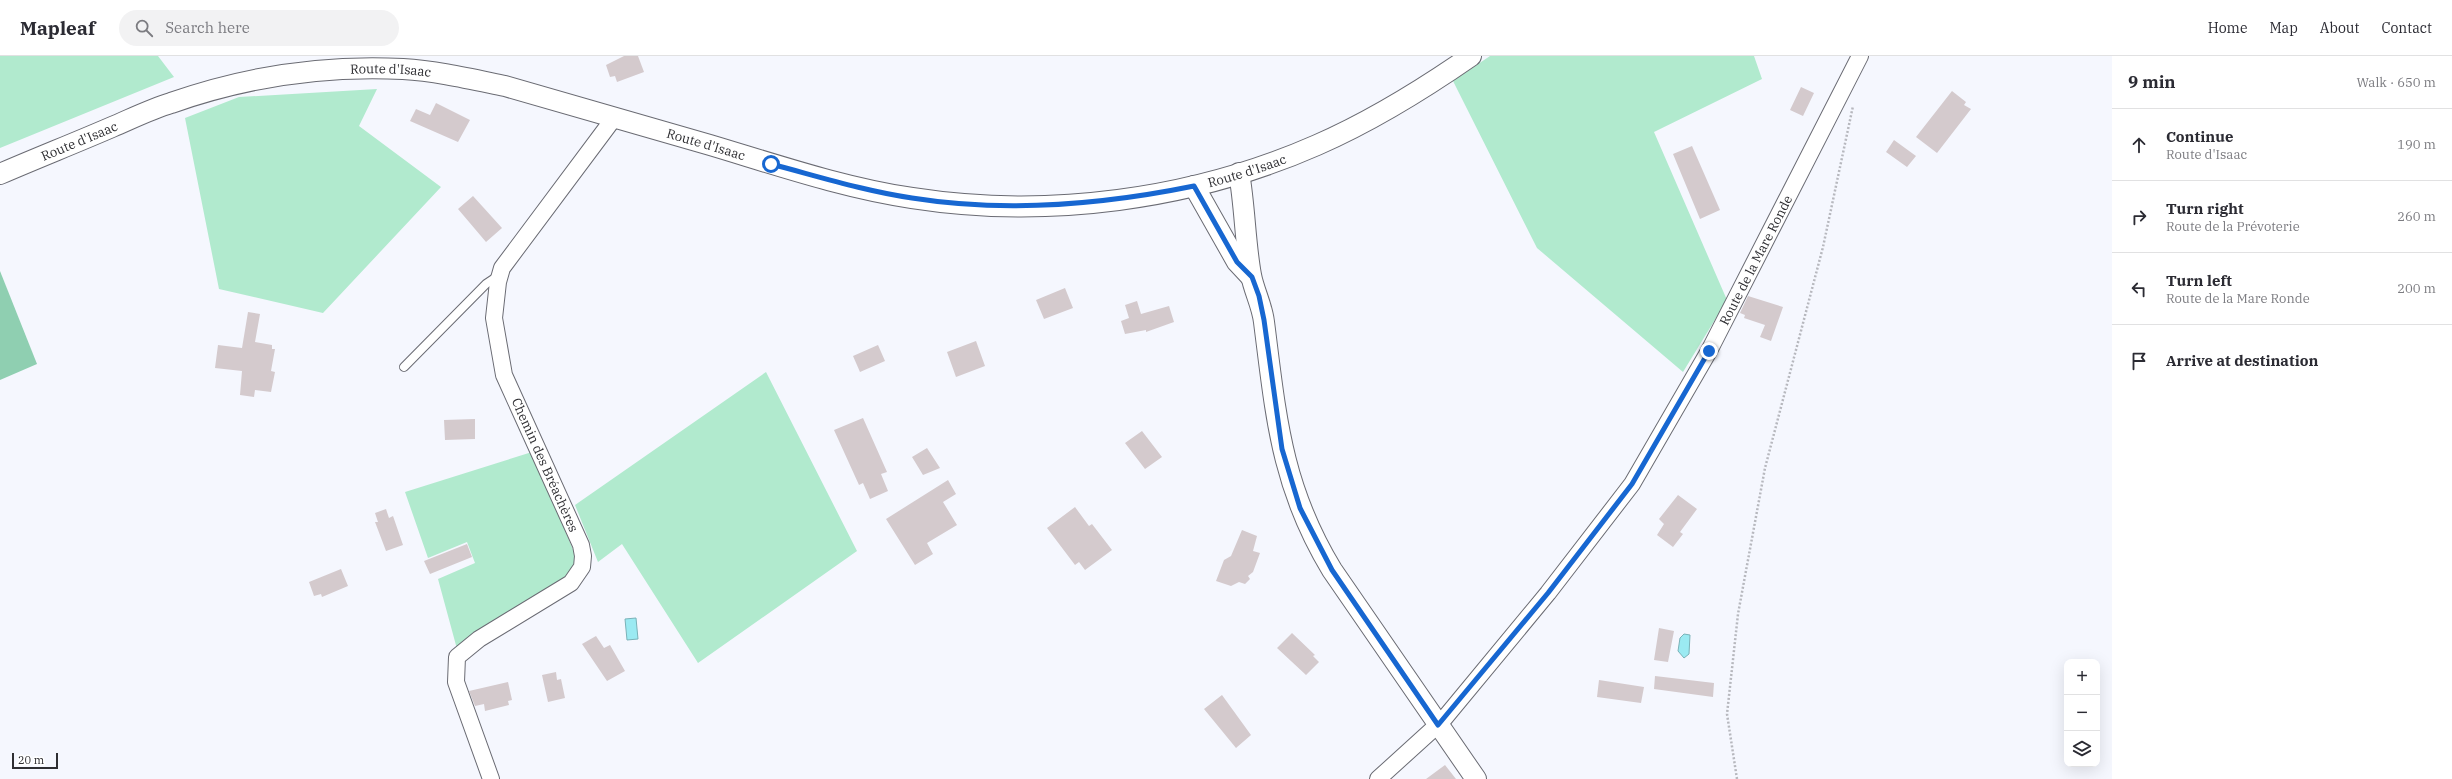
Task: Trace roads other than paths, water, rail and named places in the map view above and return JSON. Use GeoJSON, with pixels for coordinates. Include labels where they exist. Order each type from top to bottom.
{"type":"FeatureCollection","features":[{"type":"Feature","properties":{"kind":"street","name":"Route d'Isaac"},"geometry":{"type":"LineString","coordinates":[[0,174],[169,103],[204,92],[271,76],[300,72],[358,69],[404,69],[455,76],[504,86],[864,189],[962,205],[1028,206],[1091,203],[1194,186],[1291,156],[1356,127],[1396,106],[1471,56]]}},
{"type":"Feature","properties":{"kind":"street","name":"Route de la Mare Ronde"},"geometry":{"type":"LineString","coordinates":[[1378,779],[1438,725],[1548,593],[1632,484],[1709,351],[1860,56]]}},
{"type":"Feature","properties":{"kind":"street","name":"Chemin des Bréachères"},"geometry":{"type":"LineString","coordinates":[[491,779],[456,682],[457,657],[479,639],[571,583],[582,567],[583,556],[581,545],[504,375],[494,318],[500,274],[502,268],[614,118]]}},
{"type":"Feature","properties":{"kind":"street"},"geometry":{"type":"LineString","coordinates":[[1240,173],[1252,277],[1264,320],[1282,449],[1300,508],[1332,570],[1476,779]]}},
{"type":"Feature","properties":{"kind":"street"},"geometry":{"type":"LineString","coordinates":[[1194,186],[1237,262],[1252,277]]}},
{"type":"Feature","properties":{"kind":"lane"},"geometry":{"type":"LineString","coordinates":[[404,367],[486,284],[500,274]]}},
{"type":"Feature","properties":{"kind":"water"},"geometry":{"type":"Polygon","coordinates":[[[636,618],[638,639],[627,640],[625,619],[636,618]]]}},
{"type":"Feature","properties":{"kind":"water"},"geometry":{"type":"Polygon","coordinates":[[[1684,634],[1690,635],[1689,654],[1684,658],[1678,651],[1680,638],[1684,634]]]}}]}
